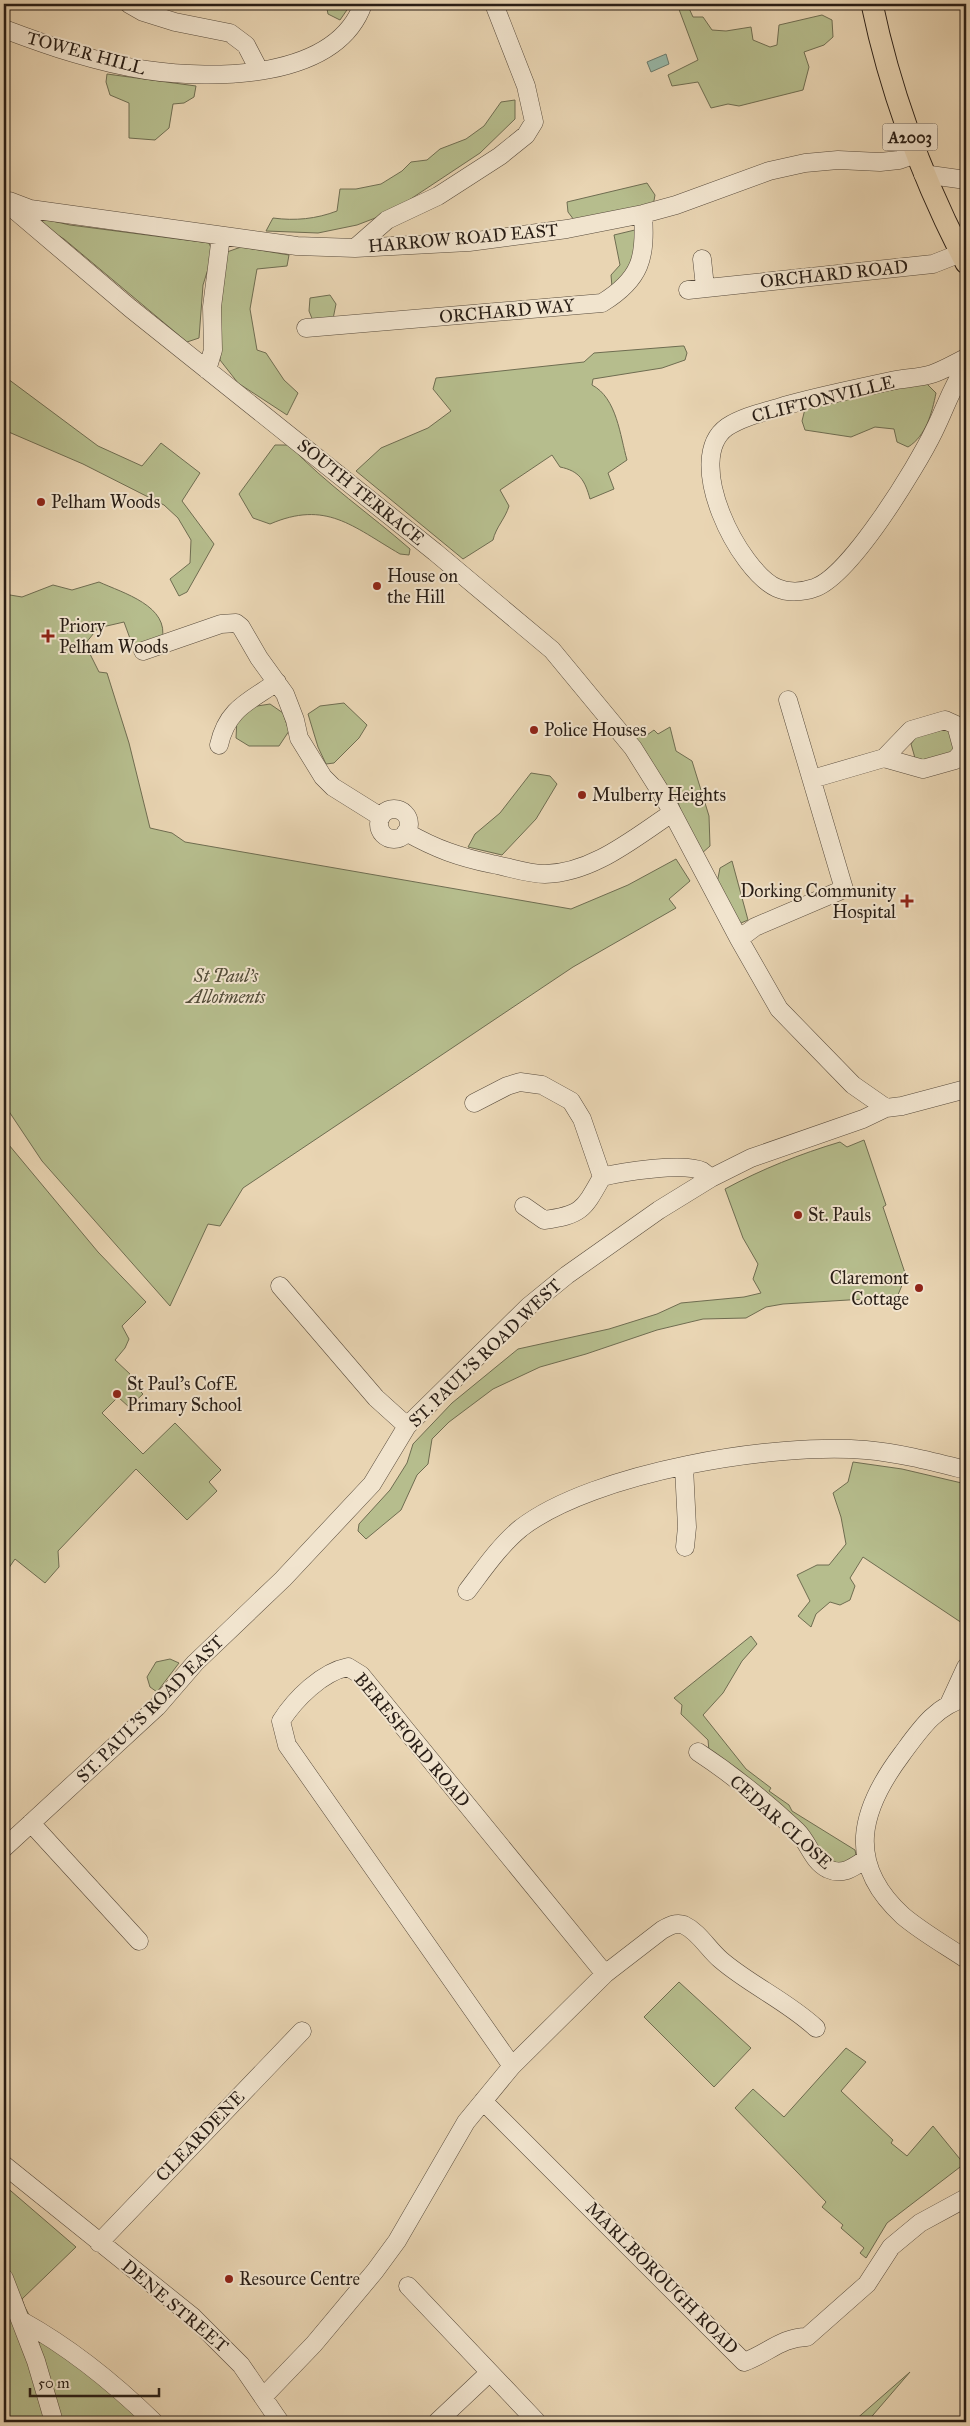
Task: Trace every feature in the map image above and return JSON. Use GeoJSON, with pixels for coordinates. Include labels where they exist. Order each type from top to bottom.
{"type":"FeatureCollection","features":[{"type":"Feature","properties":{"kind":"main road","name":"A2003"},"geometry":{"type":"LineString","coordinates":[[872,4],[892,88],[920,164],[964,258]]}},
{"type":"Feature","properties":{"kind":"street"},"geometry":{"type":"LineString","coordinates":[[129,4],[143,12],[175,22],[230,33],[246,45],[259,70]]}},
{"type":"Feature","properties":{"kind":"street","name":"TOWER HILL"},"geometry":{"type":"LineString","coordinates":[[4,29],[110,63],[146,70],[197,75],[293,65],[325,50],[347,32],[363,4]]}},
{"type":"Feature","properties":{"kind":"street"},"geometry":{"type":"LineString","coordinates":[[355,248],[387,220],[438,196],[500,156],[526,135],[534,122],[526,86],[494,4]]}},
{"type":"Feature","properties":{"kind":"street","name":"HARROW ROAD EAST"},"geometry":{"type":"LineString","coordinates":[[4,200],[30,209],[222,236],[297,246],[355,248],[518,237],[567,230],[643,214],[685,202],[769,171],[805,162],[838,160],[880,162],[899,160],[920,164]]}},
{"type":"Feature","properties":{"kind":"street"},"geometry":{"type":"LineString","coordinates":[[920,164],[966,180]]}},
{"type":"Feature","properties":{"kind":"street","name":"SOUTH TERRACE"},"geometry":{"type":"LineString","coordinates":[[4,200],[207,370],[428,546],[552,650],[633,748],[672,813],[739,940],[779,1009],[853,1085],[886,1108]]}},
{"type":"Feature","properties":{"kind":"street","name":"ORCHARD WAY"},"geometry":{"type":"LineString","coordinates":[[306,328],[602,303],[628,284],[637,271],[642,254],[643,214]]}},
{"type":"Feature","properties":{"kind":"street"},"geometry":{"type":"LineString","coordinates":[[207,370],[213,350],[212,307],[222,236]]}},
{"type":"Feature","properties":{"kind":"street","name":"ORCHARD ROAD"},"geometry":{"type":"LineString","coordinates":[[688,290],[933,264],[964,258]]}},
{"type":"Feature","properties":{"kind":"street"},"geometry":{"type":"LineString","coordinates":[[702,259],[706,287]]}},
{"type":"Feature","properties":{"kind":"street","name":"CLIFTONVILLE"},"geometry":{"type":"LineString","coordinates":[[966,358],[932,374],[799,402],[749,416],[726,428],[713,444],[709,464],[712,488],[725,520],[751,566],[764,579],[778,588],[793,592],[816,588],[834,576],[881,519],[908,477],[935,430],[953,385],[966,366]]}},
{"type":"Feature","properties":{"kind":"street"},"geometry":{"type":"LineString","coordinates":[[143,651],[221,624],[236,623],[241,627],[258,658],[285,694],[295,720],[299,738],[323,777],[334,787],[381,817],[380,828],[385,836],[398,838],[406,832],[434,848],[476,860],[545,874],[569,870],[607,856],[672,813]]}},
{"type":"Feature","properties":{"kind":"street"},"geometry":{"type":"LineString","coordinates":[[219,746],[223,728],[232,714],[277,682]]}},
{"type":"Feature","properties":{"kind":"street"},"geometry":{"type":"LineString","coordinates":[[739,940],[756,927],[844,889],[788,700]]}},
{"type":"Feature","properties":{"kind":"street"},"geometry":{"type":"LineString","coordinates":[[812,779],[884,758]]}},
{"type":"Feature","properties":{"kind":"street"},"geometry":{"type":"LineString","coordinates":[[474,1103],[507,1086],[520,1082],[542,1085],[570,1101],[582,1119],[602,1177],[585,1207],[563,1217],[544,1220],[524,1206]]}},
{"type":"Feature","properties":{"kind":"street","name":"ST. PAUL'S ROAD WEST"},"geometry":{"type":"LineString","coordinates":[[294,1568],[372,1484],[406,1426],[463,1369],[544,1294],[611,1242],[711,1178],[751,1158],[854,1122],[886,1108],[902,1106],[966,1089]]}},
{"type":"Feature","properties":{"kind":"street"},"geometry":{"type":"LineString","coordinates":[[602,1177],[676,1168],[701,1170],[711,1178]]}},
{"type":"Feature","properties":{"kind":"street"},"geometry":{"type":"LineString","coordinates":[[280,1286],[376,1398],[406,1426]]}},
{"type":"Feature","properties":{"kind":"street"},"geometry":{"type":"LineString","coordinates":[[467,1590],[496,1554],[521,1528],[552,1510],[608,1487],[642,1476],[759,1454],[842,1449],[885,1453],[966,1470]]}},
{"type":"Feature","properties":{"kind":"street"},"geometry":{"type":"LineString","coordinates":[[684,1467],[687,1527],[685,1547]]}},
{"type":"Feature","properties":{"kind":"street","name":"ST. PAUL'S ROAD EAST"},"geometry":{"type":"LineString","coordinates":[[4,1848],[158,1707],[195,1663],[294,1568]]}},
{"type":"Feature","properties":{"kind":"street"},"geometry":{"type":"LineString","coordinates":[[949,1704],[966,1666]]}},
{"type":"Feature","properties":{"kind":"street","name":"BERESFORD ROAD"},"geometry":{"type":"LineString","coordinates":[[512,2066],[287,1746],[281,1721],[287,1712],[320,1680],[334,1670],[348,1667],[356,1670],[605,1974]]}},
{"type":"Feature","properties":{"kind":"street"},"geometry":{"type":"LineString","coordinates":[[966,1698],[949,1704],[934,1715],[913,1738],[880,1785],[865,1824],[866,1859],[884,1894],[903,1916],[966,1959]]}},
{"type":"Feature","properties":{"kind":"street","name":"CEDAR CLOSE"},"geometry":{"type":"LineString","coordinates":[[698,1752],[748,1789],[792,1827],[806,1844],[810,1853],[827,1868],[840,1872],[853,1868],[866,1859]]}},
{"type":"Feature","properties":{"kind":"street"},"geometry":{"type":"LineString","coordinates":[[31,1824],[139,1941]]}},
{"type":"Feature","properties":{"kind":"street"},"geometry":{"type":"LineString","coordinates":[[264,2396],[320,2337],[376,2271],[397,2241],[466,2122],[512,2066],[605,1974],[662,1930],[672,1924],[682,1924],[720,1959],[758,1988],[806,2018],[816,2028]]}},
{"type":"Feature","properties":{"kind":"street","name":"CLEARDENE"},"geometry":{"type":"LineString","coordinates":[[99,2243],[302,2031]]}},
{"type":"Feature","properties":{"kind":"street","name":"MARLBOROUGH ROAD"},"geometry":{"type":"LineString","coordinates":[[483,2101],[744,2362],[760,2356],[780,2342],[795,2337],[807,2337],[867,2284],[890,2247],[920,2223],[966,2198]]}},
{"type":"Feature","properties":{"kind":"street","name":"DENE STREET"},"geometry":{"type":"LineString","coordinates":[[4,2165],[193,2317],[241,2365],[280,2422]]}},
{"type":"Feature","properties":{"kind":"street"},"geometry":{"type":"LineString","coordinates":[[4,2278],[22,2321],[50,2400],[54,2422]]}},
{"type":"Feature","properties":{"kind":"street"},"geometry":{"type":"LineString","coordinates":[[408,2286],[537,2422]]}},
{"type":"Feature","properties":{"kind":"street"},"geometry":{"type":"LineString","coordinates":[[22,2321],[48,2336],[95,2372],[154,2422]]}},
{"type":"Feature","properties":{"kind":"street"},"geometry":{"type":"LineString","coordinates":[[437,2422],[489,2373]]}},
{"type":"Feature","properties":{"kind":"green space"},"geometry":{"type":"Polygon","coordinates":[[[326,4],[335,6],[336,4],[351,4],[340,20],[328,14],[326,4]]]}},
{"type":"Feature","properties":{"kind":"green space"},"geometry":{"type":"Polygon","coordinates":[[[677,4],[687,4],[693,17],[703,17],[712,30],[726,31],[751,27],[753,40],[770,47],[777,45],[779,25],[822,15],[832,20],[833,37],[824,45],[804,52],[809,67],[803,90],[739,106],[728,104],[711,108],[698,82],[672,86],[668,75],[698,60],[677,4]]]}},
{"type":"Feature","properties":{"kind":"green space"},"geometry":{"type":"Polygon","coordinates":[[[107,74],[196,86],[194,97],[184,103],[173,104],[169,128],[155,140],[129,138],[129,103],[110,95],[106,82],[107,74]]]}},
{"type":"Feature","properties":{"kind":"green space"},"geometry":{"type":"Polygon","coordinates":[[[515,100],[515,119],[480,153],[391,212],[357,225],[318,233],[266,231],[273,218],[305,219],[337,211],[340,189],[356,189],[381,184],[402,171],[411,162],[427,160],[440,149],[466,139],[484,126],[501,102],[515,100]]]}},
{"type":"Feature","properties":{"kind":"green space"},"geometry":{"type":"Polygon","coordinates":[[[647,183],[655,195],[653,206],[577,224],[568,212],[567,202],[647,183]]]}},
{"type":"Feature","properties":{"kind":"green space"},"geometry":{"type":"Polygon","coordinates":[[[39,218],[70,225],[209,243],[213,253],[203,285],[199,338],[187,342],[64,239],[37,222],[39,218]]]}},
{"type":"Feature","properties":{"kind":"green space"},"geometry":{"type":"Polygon","coordinates":[[[639,229],[627,280],[612,287],[611,275],[620,265],[614,235],[639,229]]]}},
{"type":"Feature","properties":{"kind":"green space"},"geometry":{"type":"Polygon","coordinates":[[[241,247],[289,255],[287,266],[257,269],[250,309],[257,350],[266,353],[284,380],[298,393],[287,415],[238,383],[220,360],[220,303],[227,252],[241,247]]]}},
{"type":"Feature","properties":{"kind":"green space"},"geometry":{"type":"Polygon","coordinates":[[[330,295],[336,304],[333,319],[313,321],[309,311],[310,298],[330,295]]]}},
{"type":"Feature","properties":{"kind":"green space"},"geometry":{"type":"Polygon","coordinates":[[[684,346],[687,353],[685,360],[662,368],[593,379],[592,385],[607,399],[612,408],[627,460],[608,473],[614,489],[590,499],[581,478],[572,471],[560,467],[552,455],[500,490],[509,506],[493,540],[463,559],[356,471],[381,448],[428,428],[451,411],[433,389],[436,378],[584,362],[594,353],[684,346]]]}},
{"type":"Feature","properties":{"kind":"green space"},"geometry":{"type":"Polygon","coordinates":[[[4,376],[98,446],[142,466],[161,443],[200,473],[182,501],[214,544],[187,592],[179,596],[170,579],[190,563],[191,540],[178,518],[164,505],[83,464],[4,430],[4,376]]]}},
{"type":"Feature","properties":{"kind":"green space"},"geometry":{"type":"Polygon","coordinates":[[[927,384],[936,393],[932,408],[924,430],[908,447],[897,442],[894,429],[875,427],[851,437],[805,430],[802,421],[805,409],[927,384]]]}},
{"type":"Feature","properties":{"kind":"green space"},"geometry":{"type":"Polygon","coordinates":[[[275,445],[289,445],[333,486],[410,549],[409,555],[400,554],[353,526],[323,516],[290,517],[270,524],[253,518],[239,494],[275,445]]]}},
{"type":"Feature","properties":{"kind":"green space","name":"St Paul's Allotments"},"geometry":{"type":"Polygon","coordinates":[[[99,582],[143,602],[159,618],[163,628],[162,640],[132,644],[124,622],[98,628],[85,644],[99,672],[107,673],[129,743],[150,828],[172,833],[185,842],[571,909],[628,885],[676,859],[690,881],[669,899],[676,908],[573,967],[243,1188],[220,1226],[208,1224],[170,1306],[42,1161],[4,1104],[4,594],[22,597],[53,585],[72,590],[99,582]]]}},
{"type":"Feature","properties":{"kind":"green space"},"geometry":{"type":"Polygon","coordinates":[[[344,703],[367,725],[359,738],[334,763],[326,764],[318,747],[308,714],[320,706],[344,703]]]}},
{"type":"Feature","properties":{"kind":"green space"},"geometry":{"type":"Polygon","coordinates":[[[270,704],[283,713],[289,731],[279,746],[249,746],[236,738],[237,718],[251,707],[270,704]]]}},
{"type":"Feature","properties":{"kind":"green space"},"geometry":{"type":"Polygon","coordinates":[[[639,726],[647,735],[654,730],[658,734],[670,727],[676,751],[692,761],[709,816],[710,846],[701,854],[689,836],[678,802],[631,731],[639,726]]]}},
{"type":"Feature","properties":{"kind":"green space"},"geometry":{"type":"Polygon","coordinates":[[[946,729],[952,733],[956,747],[953,753],[923,762],[915,758],[911,744],[916,737],[946,729]]]}},
{"type":"Feature","properties":{"kind":"green space"},"geometry":{"type":"Polygon","coordinates":[[[531,773],[550,776],[557,784],[536,819],[502,855],[468,847],[475,834],[500,813],[531,773]]]}},
{"type":"Feature","properties":{"kind":"green space"},"geometry":{"type":"Polygon","coordinates":[[[732,861],[748,920],[741,923],[733,917],[717,883],[720,868],[732,861]]]}},
{"type":"Feature","properties":{"kind":"green space","name":"St Paul's CofE Primary School"},"geometry":{"type":"Polygon","coordinates":[[[4,1139],[98,1252],[146,1302],[122,1326],[129,1339],[125,1348],[115,1360],[130,1374],[127,1378],[143,1394],[129,1407],[118,1397],[102,1413],[143,1454],[175,1423],[221,1470],[209,1482],[217,1491],[187,1520],[136,1469],[58,1551],[59,1567],[45,1583],[15,1559],[4,1575],[4,1139]]]}},
{"type":"Feature","properties":{"kind":"green space"},"geometry":{"type":"Polygon","coordinates":[[[864,1140],[886,1205],[883,1207],[906,1276],[897,1297],[783,1304],[766,1307],[746,1318],[703,1319],[657,1330],[540,1367],[493,1389],[449,1422],[432,1439],[428,1464],[417,1475],[401,1510],[366,1539],[358,1531],[359,1524],[390,1490],[407,1463],[413,1444],[452,1403],[518,1349],[609,1329],[657,1314],[681,1303],[744,1297],[761,1293],[753,1279],[758,1264],[743,1238],[725,1189],[767,1169],[810,1152],[840,1142],[847,1147],[864,1140]]]}},
{"type":"Feature","properties":{"kind":"green space"},"geometry":{"type":"Polygon","coordinates":[[[853,1462],[902,1469],[966,1484],[965,1625],[863,1557],[850,1578],[855,1586],[850,1600],[840,1605],[830,1602],[816,1614],[811,1627],[798,1616],[810,1601],[797,1575],[817,1565],[829,1565],[846,1544],[841,1517],[833,1493],[848,1482],[853,1462]]]}},
{"type":"Feature","properties":{"kind":"green space"},"geometry":{"type":"Polygon","coordinates":[[[751,1636],[757,1644],[742,1661],[723,1693],[703,1715],[746,1769],[771,1788],[769,1791],[789,1805],[792,1811],[855,1850],[856,1855],[850,1862],[840,1864],[826,1858],[709,1751],[708,1740],[681,1714],[682,1705],[674,1698],[751,1636]]]}},
{"type":"Feature","properties":{"kind":"green space"},"geometry":{"type":"Polygon","coordinates":[[[170,1659],[179,1663],[157,1692],[150,1687],[147,1677],[156,1662],[170,1659]]]}},
{"type":"Feature","properties":{"kind":"green space"},"geometry":{"type":"Polygon","coordinates":[[[679,1982],[751,2048],[714,2087],[644,2017],[679,1982]]]}},
{"type":"Feature","properties":{"kind":"green space"},"geometry":{"type":"Polygon","coordinates":[[[846,2048],[866,2062],[841,2091],[893,2140],[891,2143],[907,2156],[933,2126],[964,2164],[887,2223],[866,2258],[860,2253],[864,2248],[841,2228],[843,2225],[822,2207],[826,2202],[735,2108],[753,2089],[784,2117],[846,2048]]]}},
{"type":"Feature","properties":{"kind":"green space"},"geometry":{"type":"Polygon","coordinates":[[[4,2185],[76,2247],[22,2299],[29,2315],[42,2332],[76,2366],[149,2422],[4,2422],[4,2185]]]}},
{"type":"Feature","properties":{"kind":"green space"},"geometry":{"type":"Polygon","coordinates":[[[910,2372],[867,2422],[852,2422],[854,2421],[910,2372]]]}},
{"type":"Feature","properties":{"kind":"shaded area"},"geometry":{"type":"Polygon","coordinates":[[[666,54],[669,64],[651,72],[647,62],[666,54]]]}},
{"type":"Feature","properties":{"kind":"place","name":"Pelham Woods"},"geometry":{"type":"Point","coordinates":[41,502]}},
{"type":"Feature","properties":{"kind":"place","name":"House on the Hill"},"geometry":{"type":"Point","coordinates":[377,586]}},
{"type":"Feature","properties":{"kind":"place","name":"Priory Pelham Woods"},"geometry":{"type":"Point","coordinates":[48,636]}},
{"type":"Feature","properties":{"kind":"place","name":"Police Houses"},"geometry":{"type":"Point","coordinates":[534,730]}},
{"type":"Feature","properties":{"kind":"place","name":"Mulberry Heights"},"geometry":{"type":"Point","coordinates":[582,795]}},
{"type":"Feature","properties":{"kind":"place","name":"Dorking Community Hospital"},"geometry":{"type":"Point","coordinates":[907,901]}},
{"type":"Feature","properties":{"kind":"place","name":"St. Pauls"},"geometry":{"type":"Point","coordinates":[798,1215]}},
{"type":"Feature","properties":{"kind":"place","name":"Claremont Cottage"},"geometry":{"type":"Point","coordinates":[919,1288]}},
{"type":"Feature","properties":{"kind":"place","name":"St Paul's CofE Primary School"},"geometry":{"type":"Point","coordinates":[117,1394]}},
{"type":"Feature","properties":{"kind":"place","name":"Resource Centre"},"geometry":{"type":"Point","coordinates":[229,2279]}}]}
